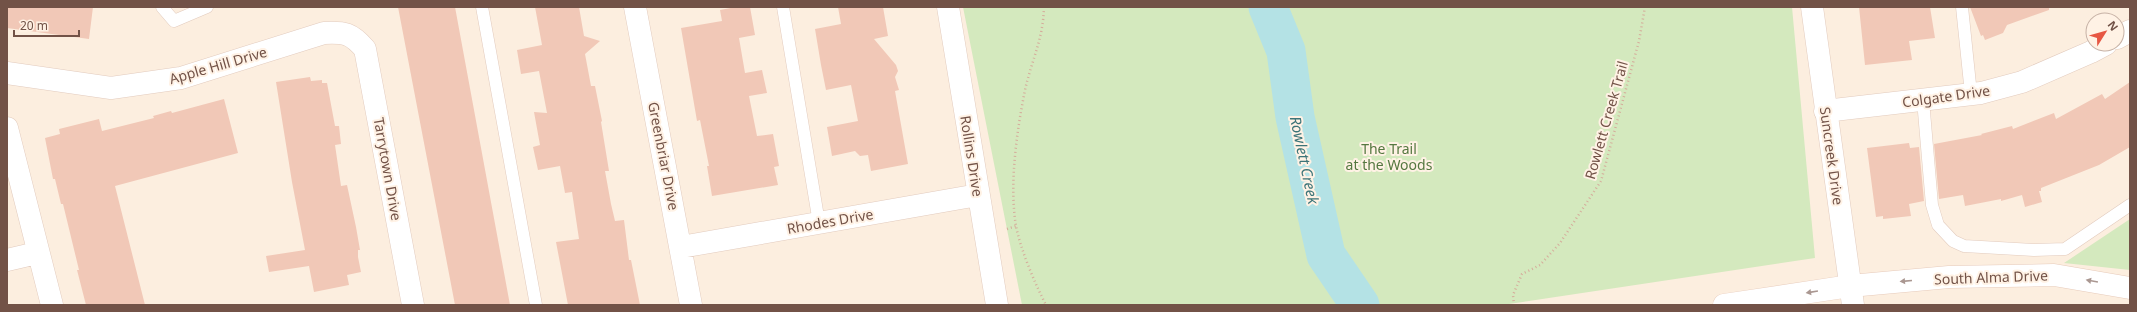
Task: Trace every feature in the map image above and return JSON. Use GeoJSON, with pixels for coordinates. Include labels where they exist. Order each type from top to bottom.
{"type":"FeatureCollection","features":[{"type":"Feature","properties":{"kind":"street","name":"Greenbriar Drive"},"geometry":{"type":"LineString","coordinates":[[635,7],[691,305]]}},
{"type":"Feature","properties":{"kind":"street","name":"Rollins Drive"},"geometry":{"type":"LineString","coordinates":[[948,7],[997,305]]}},
{"type":"Feature","properties":{"kind":"street","name":"Suncreek Drive"},"geometry":{"type":"LineString","coordinates":[[1812,7],[1825,110],[1852,296]]}},
{"type":"Feature","properties":{"kind":"street","name":"Apple Hill Drive"},"geometry":{"type":"LineString","coordinates":[[7,73],[111,88],[181,78],[324,33],[342,32],[355,37]]}},
{"type":"Feature","properties":{"kind":"street","name":"Tarrytown Drive"},"geometry":{"type":"LineString","coordinates":[[355,37],[366,49],[413,305]]}},
{"type":"Feature","properties":{"kind":"street","name":"Colgate Drive"},"geometry":{"type":"LineString","coordinates":[[1825,110],[1971,94],[2022,82],[2088,52]]}},
{"type":"Feature","properties":{"kind":"street"},"geometry":{"type":"LineString","coordinates":[[7,128],[37,252],[52,305]]}},
{"type":"Feature","properties":{"kind":"street","name":"Rhodes Drive"},"geometry":{"type":"LineString","coordinates":[[681,247],[978,195]]}},
{"type":"Feature","properties":{"kind":"street"},"geometry":{"type":"LineString","coordinates":[[7,260],[37,252]]}},
{"type":"Feature","properties":{"kind":"street","name":"South Alma Drive"},"geometry":{"type":"LineString","coordinates":[[1724,305],[1852,296],[1949,277],[2054,275],[2130,288]]}},
{"type":"Feature","properties":{"kind":"lane"},"geometry":{"type":"LineString","coordinates":[[162,7],[174,21],[207,7]]}},
{"type":"Feature","properties":{"kind":"lane"},"geometry":{"type":"LineString","coordinates":[[482,7],[536,305]]}},
{"type":"Feature","properties":{"kind":"lane"},"geometry":{"type":"LineString","coordinates":[[783,7],[819,223]]}},
{"type":"Feature","properties":{"kind":"lane"},"geometry":{"type":"LineString","coordinates":[[1962,7],[1971,94]]}},
{"type":"Feature","properties":{"kind":"lane"},"geometry":{"type":"LineString","coordinates":[[1924,100],[1932,205],[1938,226],[1953,241],[1964,246],[2034,250],[2065,249],[2130,205]]}},
{"type":"Feature","properties":{"kind":"path"},"geometry":{"type":"LineString","coordinates":[[1044,7],[1039,47],[1025,89],[1020,120],[1014,195],[1016,226],[1036,287],[1046,305]]}},
{"type":"Feature","properties":{"kind":"path","name":"Rowlett Creek Trail"},"geometry":{"type":"LineString","coordinates":[[1514,305],[1514,295],[1522,274],[1540,265],[1560,243],[1601,181],[1639,41],[1645,7]]}},
{"type":"Feature","properties":{"kind":"green space","name":"The Trail at the Woods"},"geometry":{"type":"Polygon","coordinates":[[[963,7],[1792,7],[1815,258],[1502,305],[1022,305],[963,7]]]}},
{"type":"Feature","properties":{"kind":"green space"},"geometry":{"type":"Polygon","coordinates":[[[2130,219],[2130,270],[2064,263],[2130,219]]]}},
{"type":"Feature","properties":{"kind":"building"},"geometry":{"type":"Polygon","coordinates":[[[7,7],[93,7],[89,39],[7,28],[7,7]]]}},
{"type":"Feature","properties":{"kind":"building"},"geometry":{"type":"Polygon","coordinates":[[[398,7],[455,7],[510,305],[455,305],[398,7]]]}},
{"type":"Feature","properties":{"kind":"building"},"geometry":{"type":"Polygon","coordinates":[[[535,7],[579,7],[584,36],[600,41],[585,54],[591,86],[595,86],[602,121],[609,171],[605,171],[611,204],[615,221],[624,220],[629,260],[631,260],[640,305],[568,305],[556,242],[579,239],[572,192],[565,193],[560,166],[538,170],[533,147],[540,145],[534,112],[547,113],[539,71],[521,74],[517,50],[542,45],[535,7]]]}},
{"type":"Feature","properties":{"kind":"building"},"geometry":{"type":"Polygon","coordinates":[[[736,7],[750,7],[755,35],[739,38],[745,73],[762,70],[767,93],[749,96],[757,136],[773,134],[779,166],[774,167],[778,185],[712,196],[707,166],[709,166],[700,120],[697,121],[681,28],[722,21],[720,10],[736,7]]]}},
{"type":"Feature","properties":{"kind":"building"},"geometry":{"type":"Polygon","coordinates":[[[838,7],[883,7],[888,36],[874,39],[896,65],[898,71],[895,77],[899,90],[895,91],[908,164],[871,171],[868,155],[860,156],[855,151],[832,156],[827,127],[858,121],[851,85],[826,90],[821,65],[815,29],[841,24],[838,7]]]}},
{"type":"Feature","properties":{"kind":"building"},"geometry":{"type":"Polygon","coordinates":[[[1859,7],[1930,7],[1935,38],[1909,41],[1912,60],[1865,65],[1859,7]]]}},
{"type":"Feature","properties":{"kind":"building"},"geometry":{"type":"Polygon","coordinates":[[[1970,7],[2049,7],[2049,10],[2007,25],[2003,33],[1985,40],[1983,35],[1981,36],[1970,7]]]}},
{"type":"Feature","properties":{"kind":"building"},"geometry":{"type":"Polygon","coordinates":[[[310,77],[311,81],[322,80],[322,83],[327,83],[335,126],[339,126],[341,144],[335,145],[341,186],[347,185],[360,250],[358,250],[358,257],[361,272],[347,275],[349,285],[314,292],[309,266],[269,272],[266,256],[305,250],[292,182],[276,82],[310,77]]]}},
{"type":"Feature","properties":{"kind":"building"},"geometry":{"type":"Polygon","coordinates":[[[2130,82],[2130,147],[2099,165],[2041,188],[2041,191],[2039,191],[2042,202],[2025,207],[2022,195],[2001,201],[2001,199],[1965,206],[1963,195],[1939,199],[1934,144],[1982,135],[1981,134],[2012,126],[2013,129],[2054,113],[2056,119],[2102,94],[2105,99],[2130,82]]]}},
{"type":"Feature","properties":{"kind":"building"},"geometry":{"type":"Polygon","coordinates":[[[224,99],[238,153],[115,186],[145,305],[86,305],[63,204],[61,204],[55,179],[53,179],[45,138],[60,134],[59,129],[99,119],[102,131],[154,118],[153,116],[171,111],[172,113],[224,99]]]}},
{"type":"Feature","properties":{"kind":"building"},"geometry":{"type":"Polygon","coordinates":[[[1909,143],[1910,148],[1919,147],[1924,201],[1909,204],[1911,216],[1883,219],[1883,216],[1876,217],[1867,148],[1909,143]]]}},
{"type":"Feature","properties":{"kind":"waterway","name":"Rowlett Creek"},"geometry":{"type":"LineString","coordinates":[[1268,7],[1286,51],[1295,117],[1326,255],[1360,305]]}}]}
